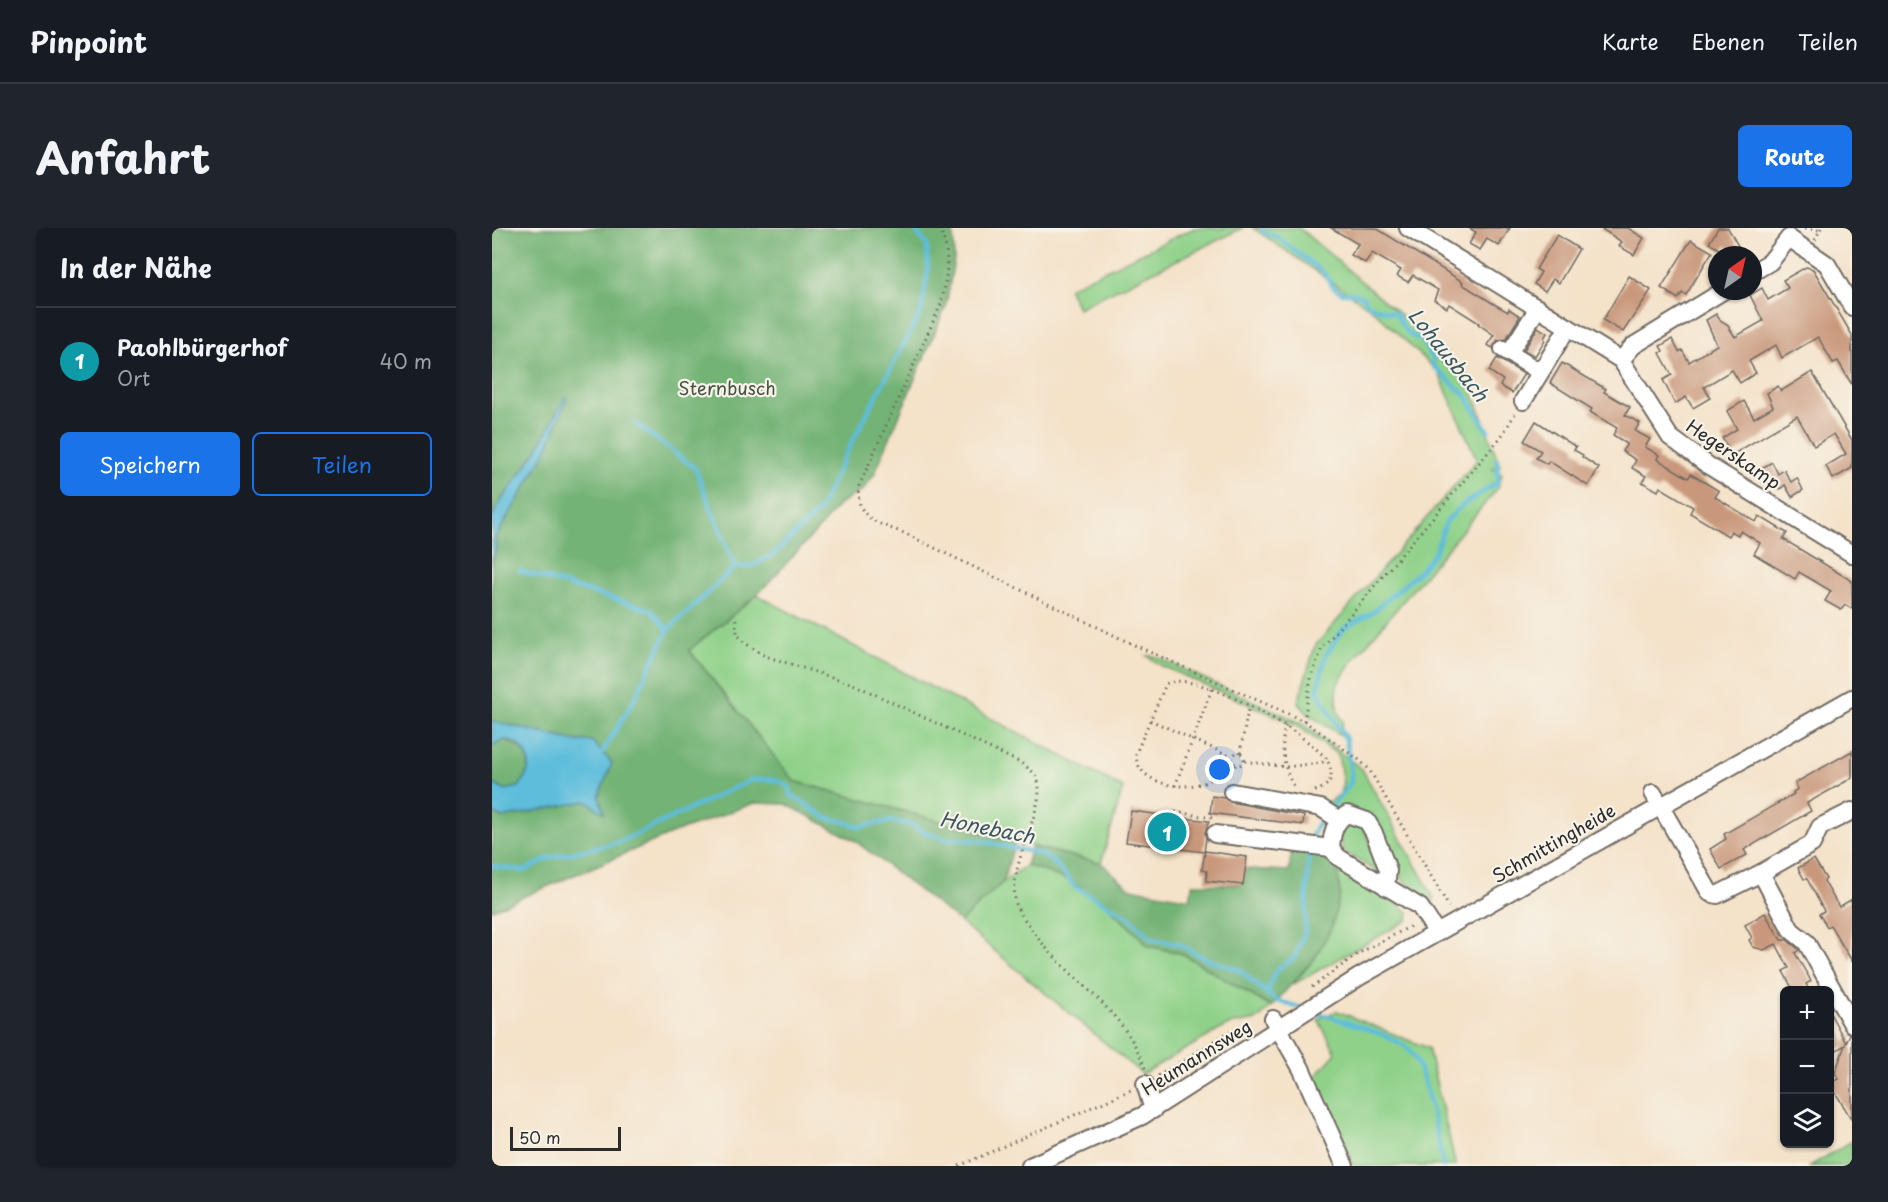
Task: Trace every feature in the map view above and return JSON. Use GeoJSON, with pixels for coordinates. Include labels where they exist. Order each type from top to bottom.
{"type":"FeatureCollection","features":[{"type":"Feature","properties":{"kind":"street","name":"Hegerskamp"},"geometry":{"type":"LineString","coordinates":[[1408,228],[1621,360],[1670,436],[1709,466],[1852,554]]}},
{"type":"Feature","properties":{"kind":"street"},"geometry":{"type":"LineString","coordinates":[[1762,267],[1770,262],[1787,233],[1827,264],[1852,307]]}},
{"type":"Feature","properties":{"kind":"street"},"geometry":{"type":"LineString","coordinates":[[1621,360],[1633,346],[1708,300]]}},
{"type":"Feature","properties":{"kind":"street"},"geometry":{"type":"LineString","coordinates":[[1538,308],[1507,349],[1540,372]]}},
{"type":"Feature","properties":{"kind":"street"},"geometry":{"type":"LineString","coordinates":[[1523,401],[1568,327]]}},
{"type":"Feature","properties":{"kind":"street","name":"Schmittingheide"},"geometry":{"type":"LineString","coordinates":[[1282,1023],[1313,997],[1359,977],[1437,933],[1657,799],[1852,698]]}},
{"type":"Feature","properties":{"kind":"street"},"geometry":{"type":"LineString","coordinates":[[1232,792],[1331,815],[1347,814],[1367,820],[1388,870],[1386,887]]}},
{"type":"Feature","properties":{"kind":"street"},"geometry":{"type":"LineString","coordinates":[[1657,799],[1710,893],[1717,896],[1812,844],[1820,827],[1852,811]]}},
{"type":"Feature","properties":{"kind":"street"},"geometry":{"type":"LineString","coordinates":[[1327,848],[1332,834],[1331,815]]}},
{"type":"Feature","properties":{"kind":"street"},"geometry":{"type":"LineString","coordinates":[[1215,834],[1327,848],[1420,907],[1437,933]]}},
{"type":"Feature","properties":{"kind":"street"},"geometry":{"type":"LineString","coordinates":[[1761,873],[1791,930],[1806,942],[1852,1024]]}},
{"type":"Feature","properties":{"kind":"street","name":"Heumannsweg"},"geometry":{"type":"LineString","coordinates":[[1030,1166],[1142,1116],[1282,1023],[1345,1166]]}},
{"type":"Feature","properties":{"kind":"street"},"geometry":{"type":"LineString","coordinates":[[1144,1084],[1152,1110]]}},
{"type":"Feature","properties":{"kind":"path"},"geometry":{"type":"LineString","coordinates":[[940,228],[947,252],[947,278],[941,304],[859,486],[858,495],[865,514],[874,521],[904,533],[1130,643],[1304,721],[1369,769],[1449,907]]}},
{"type":"Feature","properties":{"kind":"path"},"geometry":{"type":"LineString","coordinates":[[1805,229],[1820,230],[1821,228]]}},
{"type":"Feature","properties":{"kind":"path"},"geometry":{"type":"LineString","coordinates":[[1304,721],[1311,678],[1322,648],[1501,437],[1523,401]]}},
{"type":"Feature","properties":{"kind":"path"},"geometry":{"type":"LineString","coordinates":[[736,619],[737,634],[745,643],[765,656],[853,684],[1021,763],[1035,775],[1040,789],[1038,806],[1022,849],[1016,874],[1014,887],[1017,908],[1040,940],[1117,1018],[1141,1054],[1147,1074],[1144,1084]]}},
{"type":"Feature","properties":{"kind":"path"},"geometry":{"type":"LineString","coordinates":[[1244,760],[1230,771],[1208,782],[1189,786],[1163,785],[1141,771],[1136,760],[1136,753],[1166,684],[1179,679],[1212,689],[1249,705],[1286,726],[1326,758],[1331,768],[1328,784],[1319,790],[1308,792]]}},
{"type":"Feature","properties":{"kind":"path"},"geometry":{"type":"LineString","coordinates":[[1175,786],[1212,689]]}},
{"type":"Feature","properties":{"kind":"path"},"geometry":{"type":"LineString","coordinates":[[1244,760],[1240,753],[1249,705]]}},
{"type":"Feature","properties":{"kind":"path"},"geometry":{"type":"LineString","coordinates":[[1150,720],[1232,757]]}},
{"type":"Feature","properties":{"kind":"path"},"geometry":{"type":"LineString","coordinates":[[1286,726],[1283,736],[1285,767],[1289,780],[1300,791]]}},
{"type":"Feature","properties":{"kind":"path"},"geometry":{"type":"LineString","coordinates":[[1232,757],[1240,753]]}},
{"type":"Feature","properties":{"kind":"path"},"geometry":{"type":"LineString","coordinates":[[1232,757],[1236,765]]}},
{"type":"Feature","properties":{"kind":"path"},"geometry":{"type":"LineString","coordinates":[[1244,760],[1285,767],[1321,763],[1326,758]]}},
{"type":"Feature","properties":{"kind":"path"},"geometry":{"type":"LineString","coordinates":[[1175,812],[1217,819],[1215,834]]}},
{"type":"Feature","properties":{"kind":"path"},"geometry":{"type":"LineString","coordinates":[[1313,997],[1324,977],[1359,953],[1427,918]]}},
{"type":"Feature","properties":{"kind":"path"},"geometry":{"type":"LineString","coordinates":[[960,1166],[1144,1084],[1232,1031],[1282,1023]]}},
{"type":"Feature","properties":{"kind":"green space","name":"Sternbusch"},"geometry":{"type":"Polygon","coordinates":[[[492,228],[953,228],[954,259],[946,306],[874,475],[863,490],[838,505],[757,595],[689,650],[794,781],[1015,842],[1003,882],[960,922],[854,840],[786,804],[754,803],[671,834],[492,910],[492,812],[502,818],[586,801],[603,812],[599,796],[612,763],[592,741],[576,741],[492,721],[492,563],[496,549],[495,538],[544,456],[565,397],[537,450],[499,504],[492,518],[492,228]]]}},
{"type":"Feature","properties":{"kind":"green space"},"geometry":{"type":"Polygon","coordinates":[[[1194,228],[1243,228],[1078,308],[1068,288],[1194,228]]]}},
{"type":"Feature","properties":{"kind":"green space"},"geometry":{"type":"Polygon","coordinates":[[[1253,228],[1299,228],[1465,370],[1500,466],[1492,468],[1502,474],[1498,488],[1351,663],[1337,685],[1337,710],[1343,721],[1341,735],[1309,715],[1298,702],[1315,646],[1477,460],[1438,372],[1374,311],[1253,228]]]}},
{"type":"Feature","properties":{"kind":"green space"},"geometry":{"type":"Polygon","coordinates":[[[757,595],[1123,788],[1101,863],[1015,842],[794,781],[689,650],[757,595]]]}},
{"type":"Feature","properties":{"kind":"green space"},"geometry":{"type":"Polygon","coordinates":[[[1147,656],[1155,656],[1301,723],[1362,769],[1434,898],[1432,905],[1402,879],[1378,823],[1363,814],[1338,812],[1326,804],[1340,794],[1343,782],[1338,755],[1296,725],[1162,666],[1147,656]]]}},
{"type":"Feature","properties":{"kind":"green space"},"geometry":{"type":"Polygon","coordinates":[[[505,740],[525,753],[528,765],[519,787],[504,790],[492,783],[492,747],[505,740]]]}},
{"type":"Feature","properties":{"kind":"green space"},"geometry":{"type":"Polygon","coordinates":[[[1347,820],[1362,824],[1380,867],[1379,873],[1343,851],[1341,835],[1347,820]]]}},
{"type":"Feature","properties":{"kind":"green space"},"geometry":{"type":"Polygon","coordinates":[[[1032,847],[1101,863],[1130,888],[1190,899],[1193,884],[1243,885],[1245,869],[1289,871],[1292,848],[1331,853],[1338,875],[1340,895],[1331,929],[1315,958],[1271,1007],[1183,954],[1149,946],[1106,904],[1066,879],[1026,865],[1032,847]]]}},
{"type":"Feature","properties":{"kind":"green space"},"geometry":{"type":"Polygon","coordinates":[[[1026,865],[1066,879],[1106,904],[1149,946],[1183,954],[1271,1007],[1257,1020],[1228,1025],[1142,1074],[960,922],[1003,882],[1026,865]]]}},
{"type":"Feature","properties":{"kind":"green space"},"geometry":{"type":"Polygon","coordinates":[[[1341,869],[1409,912],[1408,920],[1292,985],[1315,958],[1340,895],[1338,875],[1341,869]]]}},
{"type":"Feature","properties":{"kind":"green space"},"geometry":{"type":"Polygon","coordinates":[[[1337,1011],[1428,1048],[1456,1166],[1354,1166],[1314,1078],[1336,1053],[1318,1019],[1337,1011]]]}},
{"type":"Feature","properties":{"kind":"green space"},"geometry":{"type":"Polygon","coordinates":[[[1852,1141],[1852,1166],[1810,1166],[1852,1141]]]}},
{"type":"Feature","properties":{"kind":"water"},"geometry":{"type":"Polygon","coordinates":[[[565,397],[567,399],[544,456],[495,538],[496,549],[492,562],[492,518],[499,504],[537,450],[565,397]]]}},
{"type":"Feature","properties":{"kind":"water"},"geometry":{"type":"Polygon","coordinates":[[[492,721],[576,741],[592,741],[612,763],[599,796],[604,813],[586,801],[502,818],[492,812],[492,783],[504,790],[519,787],[527,774],[529,765],[525,752],[518,744],[502,740],[492,747],[492,721]]]}},
{"type":"Feature","properties":{"kind":"building"},"geometry":{"type":"Polygon","coordinates":[[[1331,228],[1376,228],[1494,304],[1520,316],[1506,339],[1498,340],[1493,348],[1487,345],[1494,335],[1449,304],[1447,308],[1434,300],[1438,290],[1413,275],[1408,282],[1397,276],[1401,270],[1372,253],[1365,263],[1351,255],[1358,244],[1331,228]]]}},
{"type":"Feature","properties":{"kind":"building"},"geometry":{"type":"Polygon","coordinates":[[[1469,228],[1510,228],[1499,246],[1487,239],[1480,250],[1469,244],[1476,232],[1469,228]]]}},
{"type":"Feature","properties":{"kind":"building"},"geometry":{"type":"Polygon","coordinates":[[[1600,228],[1628,228],[1644,238],[1634,255],[1619,246],[1622,242],[1600,228]]]}},
{"type":"Feature","properties":{"kind":"building"},"geometry":{"type":"Polygon","coordinates":[[[1718,228],[1728,228],[1738,246],[1714,246],[1709,243],[1718,228]]]}},
{"type":"Feature","properties":{"kind":"building"},"geometry":{"type":"Polygon","coordinates":[[[1557,235],[1579,249],[1559,283],[1553,279],[1545,291],[1534,284],[1541,272],[1536,269],[1557,235]]]}},
{"type":"Feature","properties":{"kind":"building"},"geometry":{"type":"Polygon","coordinates":[[[1691,240],[1708,250],[1708,259],[1686,295],[1682,293],[1678,299],[1661,288],[1691,240]]]}},
{"type":"Feature","properties":{"kind":"building"},"geometry":{"type":"Polygon","coordinates":[[[1806,267],[1813,269],[1852,335],[1852,385],[1838,361],[1833,363],[1818,337],[1782,358],[1776,345],[1749,361],[1756,373],[1740,383],[1732,370],[1704,387],[1710,398],[1693,408],[1686,397],[1675,404],[1663,380],[1672,375],[1660,353],[1663,351],[1660,346],[1672,339],[1679,352],[1682,350],[1689,362],[1717,345],[1706,320],[1716,314],[1727,324],[1735,337],[1763,321],[1752,300],[1762,300],[1762,288],[1768,300],[1788,288],[1783,280],[1806,267]]]}},
{"type":"Feature","properties":{"kind":"building"},"geometry":{"type":"Polygon","coordinates":[[[1629,276],[1651,290],[1623,332],[1603,320],[1629,276]]]}},
{"type":"Feature","properties":{"kind":"building"},"geometry":{"type":"Polygon","coordinates":[[[1538,327],[1547,333],[1535,356],[1524,350],[1538,327]]]}},
{"type":"Feature","properties":{"kind":"building"},"geometry":{"type":"Polygon","coordinates":[[[1497,358],[1524,374],[1512,393],[1500,386],[1503,380],[1489,371],[1497,358]]]}},
{"type":"Feature","properties":{"kind":"building"},"geometry":{"type":"Polygon","coordinates":[[[1562,363],[1606,389],[1604,392],[1630,407],[1625,415],[1640,423],[1635,431],[1650,439],[1645,447],[1659,455],[1657,459],[1688,478],[1691,474],[1719,491],[1715,497],[1756,522],[1759,516],[1787,533],[1783,539],[1852,581],[1852,609],[1845,605],[1841,610],[1825,601],[1831,591],[1799,572],[1795,579],[1754,554],[1760,543],[1741,531],[1738,535],[1731,531],[1728,536],[1690,513],[1693,507],[1660,487],[1658,491],[1642,482],[1646,476],[1632,468],[1636,460],[1622,451],[1627,444],[1613,435],[1617,428],[1590,412],[1592,409],[1550,383],[1562,363]]]}},
{"type":"Feature","properties":{"kind":"building"},"geometry":{"type":"Polygon","coordinates":[[[1812,372],[1852,440],[1852,468],[1833,479],[1826,466],[1846,454],[1834,434],[1814,446],[1797,416],[1732,455],[1722,438],[1737,429],[1727,411],[1744,401],[1754,418],[1773,407],[1767,393],[1778,386],[1781,391],[1812,372]]]}},
{"type":"Feature","properties":{"kind":"building"},"geometry":{"type":"Polygon","coordinates":[[[1536,421],[1576,447],[1574,450],[1599,468],[1588,486],[1549,461],[1547,464],[1536,458],[1541,451],[1524,441],[1536,421]]]}},
{"type":"Feature","properties":{"kind":"building"},"geometry":{"type":"Polygon","coordinates":[[[1772,462],[1778,474],[1784,470],[1791,482],[1797,478],[1803,490],[1792,497],[1785,485],[1780,489],[1773,477],[1767,480],[1760,469],[1772,462]]]}},
{"type":"Feature","properties":{"kind":"building"},"geometry":{"type":"Polygon","coordinates":[[[1852,751],[1852,778],[1807,803],[1811,811],[1744,850],[1747,855],[1721,869],[1710,849],[1726,839],[1724,834],[1794,794],[1793,792],[1798,789],[1795,783],[1852,751]]]}},
{"type":"Feature","properties":{"kind":"building"},"geometry":{"type":"Polygon","coordinates":[[[1212,796],[1224,798],[1230,802],[1304,816],[1303,825],[1210,813],[1212,796]]]}},
{"type":"Feature","properties":{"kind":"building"},"geometry":{"type":"Polygon","coordinates":[[[1131,811],[1209,821],[1205,832],[1204,852],[1126,842],[1131,811]]]}},
{"type":"Feature","properties":{"kind":"building"},"geometry":{"type":"Polygon","coordinates":[[[1205,851],[1247,857],[1243,885],[1206,881],[1207,871],[1202,870],[1205,851]]]}},
{"type":"Feature","properties":{"kind":"building"},"geometry":{"type":"Polygon","coordinates":[[[1814,859],[1839,907],[1852,899],[1852,961],[1830,925],[1827,927],[1819,914],[1824,911],[1807,879],[1804,879],[1798,868],[1814,859]]]}},
{"type":"Feature","properties":{"kind":"building"},"geometry":{"type":"Polygon","coordinates":[[[1765,913],[1781,940],[1787,940],[1799,950],[1795,953],[1811,981],[1806,984],[1807,986],[1791,986],[1783,971],[1789,968],[1776,944],[1764,950],[1753,947],[1749,940],[1752,938],[1745,925],[1765,913]]]}},
{"type":"Feature","properties":{"kind":"building"},"geometry":{"type":"Polygon","coordinates":[[[1834,1020],[1846,1043],[1852,1034],[1852,1120],[1834,1091],[1834,1082],[1839,1079],[1835,1073],[1845,1045],[1834,1052],[1834,1020]]]}},
{"type":"Feature","properties":{"kind":"waterway"},"geometry":{"type":"LineString","coordinates":[[603,751],[633,702],[668,630],[735,567],[753,566],[774,554],[819,511],[842,461],[921,312],[928,271],[927,245],[913,228]]}},
{"type":"Feature","properties":{"kind":"waterway","name":"Lohausbach"},"geometry":{"type":"LineString","coordinates":[[1262,228],[1263,232],[1277,237],[1324,273],[1333,287],[1342,293],[1353,293],[1363,297],[1370,306],[1396,314],[1408,333],[1421,339],[1433,359],[1433,366],[1466,396],[1488,431]]}},
{"type":"Feature","properties":{"kind":"waterway"},"geometry":{"type":"LineString","coordinates":[[635,423],[695,468],[735,567]]}},
{"type":"Feature","properties":{"kind":"waterway","name":"Lohausbach"},"geometry":{"type":"LineString","coordinates":[[1330,809],[1351,782],[1351,772],[1346,739],[1317,691],[1326,655],[1343,629],[1373,612],[1420,571],[1435,552],[1446,522],[1461,506],[1498,482],[1497,459]]}},
{"type":"Feature","properties":{"kind":"waterway"},"geometry":{"type":"LineString","coordinates":[[520,571],[651,610],[668,630]]}},
{"type":"Feature","properties":{"kind":"waterway","name":"Honebach"},"geometry":{"type":"LineString","coordinates":[[492,866],[524,871],[549,858],[620,842],[751,780],[772,780],[782,782],[790,788],[790,794],[827,818],[858,827],[891,821],[912,825],[926,833],[946,839],[981,841],[1041,854],[1055,863],[1075,887],[1128,916],[1152,939],[1179,944],[1206,959],[1239,970],[1275,1000],[1301,1008]]}},
{"type":"Feature","properties":{"kind":"waterway","name":"Lohausbach"},"geometry":{"type":"LineString","coordinates":[[1267,992],[1277,969],[1294,958],[1305,932],[1311,838],[1317,825],[1325,816]]}},
{"type":"Feature","properties":{"kind":"waterway","name":"Honebach"},"geometry":{"type":"LineString","coordinates":[[1312,1011],[1393,1039],[1410,1051],[1416,1060],[1426,1089],[1443,1166]]}},
{"type":"Feature","properties":{"kind":"place","name":"Paohlbürgerhof"},"geometry":{"type":"Point","coordinates":[1167,832]}}]}
